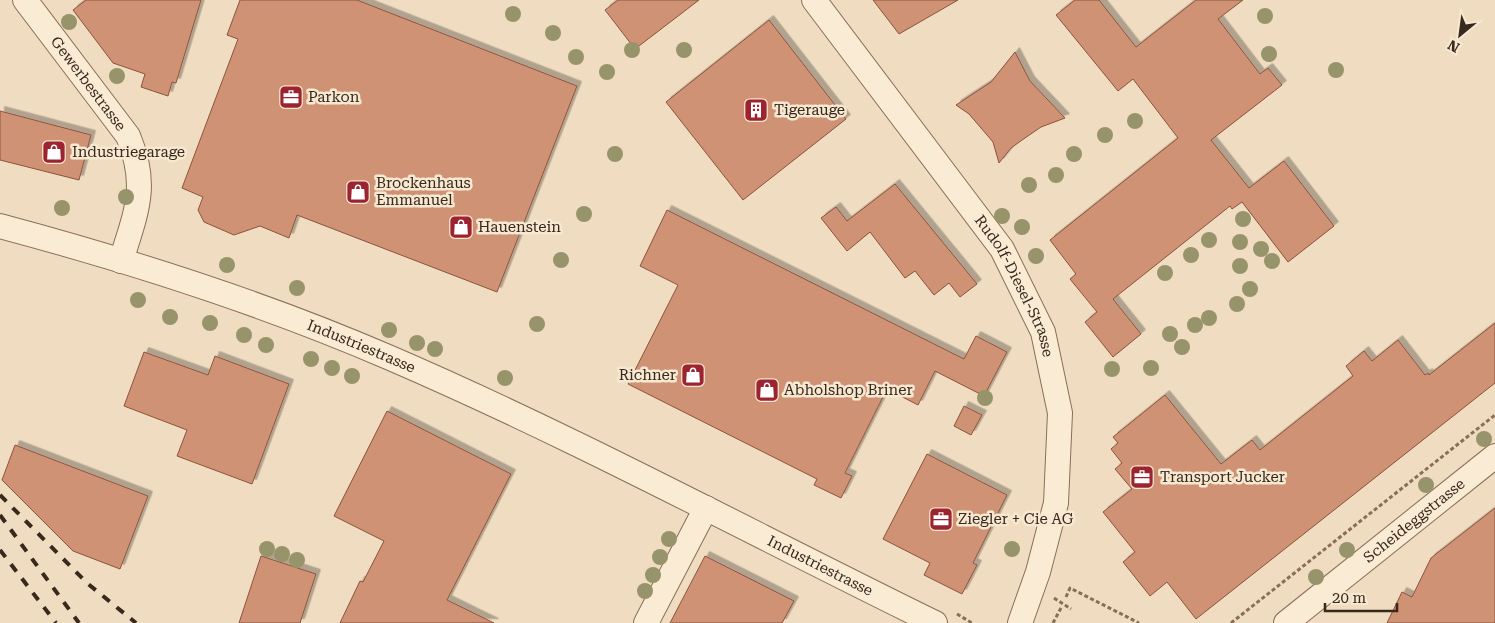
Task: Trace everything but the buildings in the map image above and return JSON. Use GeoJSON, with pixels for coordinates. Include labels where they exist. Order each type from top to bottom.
{"type":"FeatureCollection","features":[{"type":"Feature","properties":{"kind":"street","name":"Gewerbestrasse"},"geometry":{"type":"LineString","coordinates":[[25,0],[128,136],[138,159],[139,200],[121,261]]}},
{"type":"Feature","properties":{"kind":"street","name":"Rudolf-Diesel-Strasse"},"geometry":{"type":"LineString","coordinates":[[814,0],[1002,249],[1043,332],[1060,413],[1056,503],[1038,572],[1020,623]]}},
{"type":"Feature","properties":{"kind":"street","name":"Industriestrasse"},"geometry":{"type":"LineString","coordinates":[[0,226],[121,261],[271,310],[386,356],[499,407],[935,623]]}},
{"type":"Feature","properties":{"kind":"street","name":"Scheideggstrasse"},"geometry":{"type":"LineString","coordinates":[[1286,623],[1495,456]]}},
{"type":"Feature","properties":{"kind":"street"},"geometry":{"type":"LineString","coordinates":[[646,623],[706,508]]}},
{"type":"Feature","properties":{"kind":"path"},"geometry":{"type":"LineString","coordinates":[[1231,623],[1495,415]]}},
{"type":"Feature","properties":{"kind":"path"},"geometry":{"type":"LineString","coordinates":[[1066,597],[1070,588],[1139,623]]}},
{"type":"Feature","properties":{"kind":"path"},"geometry":{"type":"LineString","coordinates":[[1053,623],[1061,608]]}},
{"type":"Feature","properties":{"kind":"railway"},"geometry":{"type":"LineString","coordinates":[[0,495],[87,583],[136,623]]}},
{"type":"Feature","properties":{"kind":"railway"},"geometry":{"type":"LineString","coordinates":[[0,515],[79,623]]}},
{"type":"Feature","properties":{"kind":"railway"},"geometry":{"type":"LineString","coordinates":[[0,550],[56,623]]}},
{"type":"Feature","properties":{"kind":"place","name":"Parkon"},"geometry":{"type":"Point","coordinates":[291,97]}},
{"type":"Feature","properties":{"kind":"place","name":"Tigerauge"},"geometry":{"type":"Point","coordinates":[756,110]}},
{"type":"Feature","properties":{"kind":"place","name":"Industriegarage"},"geometry":{"type":"Point","coordinates":[54,152]}},
{"type":"Feature","properties":{"kind":"place","name":"Brockenhaus Emmanuel"},"geometry":{"type":"Point","coordinates":[358,192]}},
{"type":"Feature","properties":{"kind":"place","name":"Hauenstein"},"geometry":{"type":"Point","coordinates":[461,227]}},
{"type":"Feature","properties":{"kind":"place","name":"Richner"},"geometry":{"type":"Point","coordinates":[693,375]}},
{"type":"Feature","properties":{"kind":"place","name":"Abholshop Briner"},"geometry":{"type":"Point","coordinates":[767,390]}},
{"type":"Feature","properties":{"kind":"place","name":"Transport Jucker"},"geometry":{"type":"Point","coordinates":[1142,477]}},
{"type":"Feature","properties":{"kind":"place","name":"Ziegler + Cie AG"},"geometry":{"type":"Point","coordinates":[941,519]}}]}
